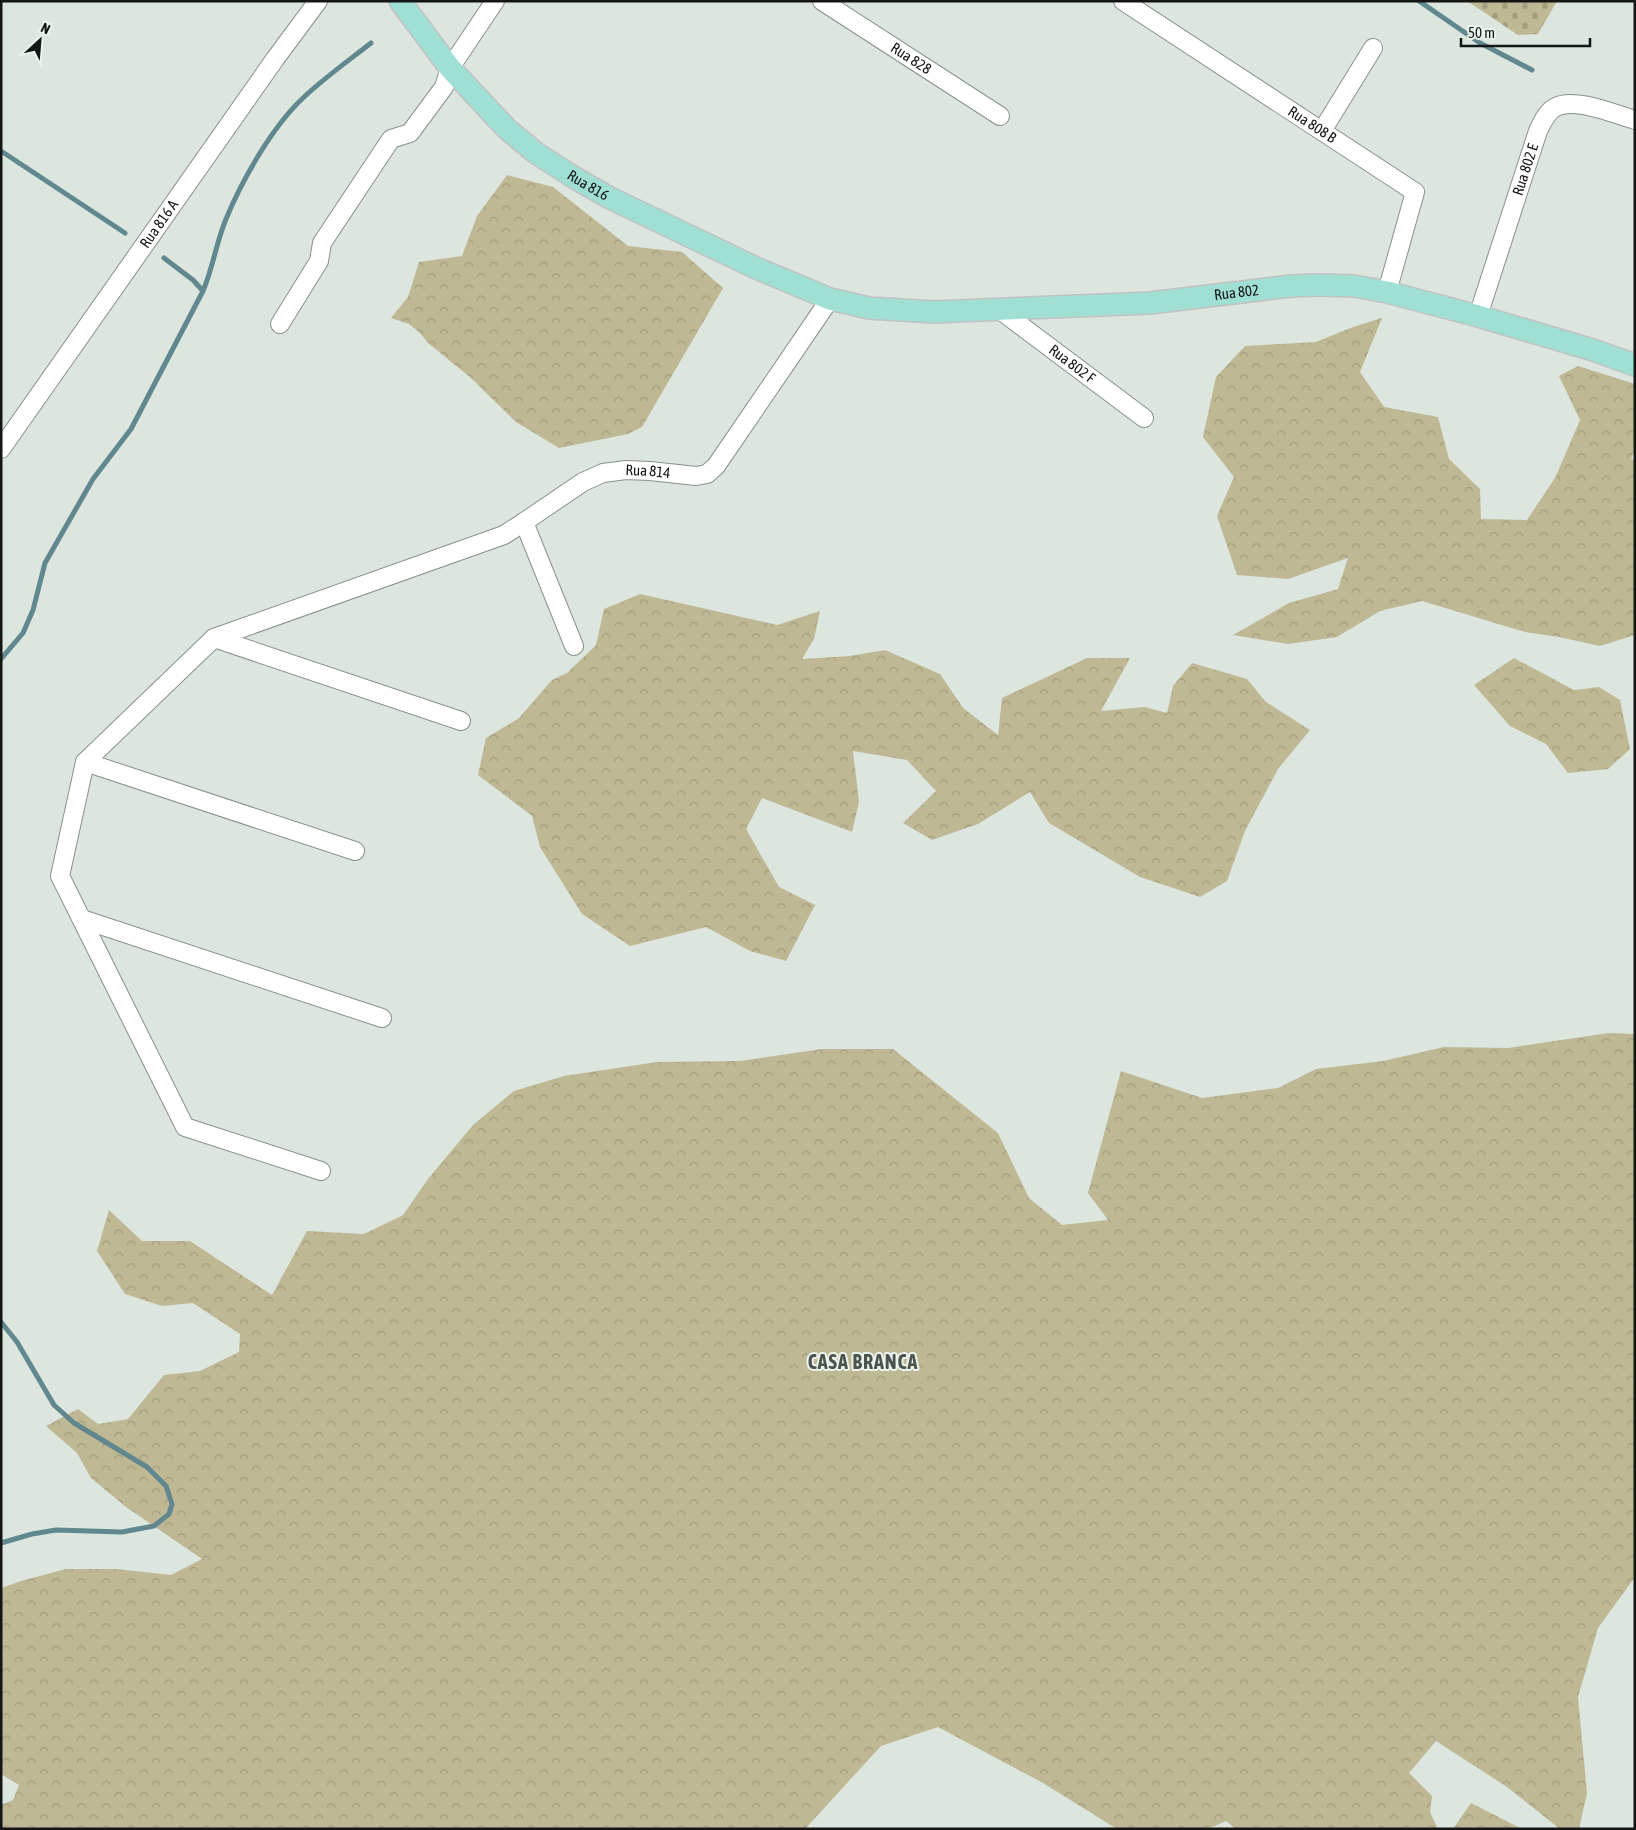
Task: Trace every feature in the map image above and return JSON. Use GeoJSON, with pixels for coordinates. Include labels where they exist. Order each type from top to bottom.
{"type":"FeatureCollection","features":[{"type":"Feature","properties":{"kind":"main road","name":"Rua 816"},"geometry":{"type":"LineString","coordinates":[[400,1],[450,68],[507,129],[522,143],[553,165],[610,198],[671,228],[756,268],[830,299]]}},
{"type":"Feature","properties":{"kind":"main road","name":"Rua 802"},"geometry":{"type":"LineString","coordinates":[[830,299],[869,308],[934,312],[1150,302],[1317,284],[1354,286],[1387,292],[1478,316],[1634,362]]}},
{"type":"Feature","properties":{"kind":"street","name":"Rua 816 A"},"geometry":{"type":"LineString","coordinates":[[1,449],[275,59],[318,1]]}},
{"type":"Feature","properties":{"kind":"street"},"geometry":{"type":"LineString","coordinates":[[280,324],[319,261],[322,243],[327,235],[391,139],[410,133],[444,87],[450,68],[495,1]]}},
{"type":"Feature","properties":{"kind":"street","name":"Rua 828"},"geometry":{"type":"LineString","coordinates":[[822,1],[1000,116]]}},
{"type":"Feature","properties":{"kind":"street","name":"Rua 808 B"},"geometry":{"type":"LineString","coordinates":[[1123,1],[1415,192],[1387,292]]}},
{"type":"Feature","properties":{"kind":"street"},"geometry":{"type":"LineString","coordinates":[[1322,131],[1374,48]]}},
{"type":"Feature","properties":{"kind":"street","name":"Rua 802 E"},"geometry":{"type":"LineString","coordinates":[[1478,316],[1538,131],[1552,109],[1563,104],[1576,104],[1635,120]]}},
{"type":"Feature","properties":{"kind":"street","name":"Rua 814"},"geometry":{"type":"LineString","coordinates":[[524,522],[582,482],[603,473],[626,470],[696,476],[707,474],[716,466],[830,299]]}},
{"type":"Feature","properties":{"kind":"street","name":"Rua 802 F"},"geometry":{"type":"LineString","coordinates":[[1000,310],[1144,418]]}},
{"type":"Feature","properties":{"kind":"street"},"geometry":{"type":"LineString","coordinates":[[321,1171],[185,1127],[60,876],[85,762],[214,638],[504,536],[524,522],[574,646]]}},
{"type":"Feature","properties":{"kind":"street"},"geometry":{"type":"LineString","coordinates":[[214,638],[461,721]]}},
{"type":"Feature","properties":{"kind":"street"},"geometry":{"type":"LineString","coordinates":[[85,762],[355,851]]}},
{"type":"Feature","properties":{"kind":"street"},"geometry":{"type":"LineString","coordinates":[[82,919],[382,1018]]}},
{"type":"Feature","properties":{"kind":"green space"},"geometry":{"type":"Polygon","coordinates":[[[1467,1],[1557,1],[1538,34],[1518,35],[1467,1]]]}},
{"type":"Feature","properties":{"kind":"green space"},"geometry":{"type":"Polygon","coordinates":[[[507,175],[553,187],[628,246],[682,252],[723,288],[642,427],[628,434],[559,448],[516,422],[471,378],[428,343],[409,324],[391,318],[408,297],[419,262],[462,256],[477,216],[507,175]]]}},
{"type":"Feature","properties":{"kind":"green space"},"geometry":{"type":"Polygon","coordinates":[[[1382,318],[1360,372],[1384,407],[1438,417],[1449,459],[1480,489],[1481,519],[1527,520],[1555,478],[1580,420],[1559,376],[1578,366],[1635,384],[1635,449],[1631,459],[1635,460],[1635,635],[1600,646],[1525,632],[1422,601],[1380,611],[1337,637],[1288,644],[1233,635],[1289,603],[1338,589],[1348,558],[1288,579],[1237,575],[1217,516],[1234,477],[1203,437],[1216,377],[1245,346],[1316,342],[1382,318]]]}},
{"type":"Feature","properties":{"kind":"green space"},"geometry":{"type":"Polygon","coordinates":[[[640,594],[777,625],[820,611],[814,639],[802,659],[850,656],[885,650],[940,674],[963,708],[998,735],[1002,698],[1087,658],[1130,658],[1101,711],[1145,707],[1167,713],[1173,686],[1192,663],[1247,679],[1266,702],[1310,730],[1278,769],[1245,831],[1227,881],[1200,897],[1140,877],[1049,823],[1030,792],[978,824],[932,840],[903,823],[936,791],[907,760],[853,751],[859,802],[852,832],[762,798],[746,829],[779,887],[815,905],[786,961],[750,951],[706,927],[630,946],[582,914],[540,847],[532,816],[478,775],[486,738],[519,718],[552,680],[567,673],[596,645],[604,609],[640,594]]]}},
{"type":"Feature","properties":{"kind":"green space"},"geometry":{"type":"Polygon","coordinates":[[[1514,658],[1574,690],[1599,687],[1620,700],[1630,749],[1608,769],[1568,773],[1546,744],[1510,726],[1474,685],[1514,658]]]}},
{"type":"Feature","properties":{"kind":"green space"},"geometry":{"type":"Polygon","coordinates":[[[1609,1033],[1635,1034],[1635,1577],[1598,1628],[1578,1697],[1587,1793],[1579,1829],[1560,1829],[1507,1787],[1436,1741],[1409,1773],[1432,1796],[1430,1812],[1438,1829],[1236,1829],[1226,1821],[1208,1829],[1117,1829],[1043,1783],[938,1727],[881,1746],[805,1829],[1,1829],[1,1805],[13,1800],[19,1785],[1,1774],[1,1588],[66,1569],[117,1569],[171,1575],[202,1559],[126,1507],[91,1478],[77,1453],[46,1426],[78,1409],[98,1424],[128,1419],[164,1375],[200,1371],[239,1352],[240,1334],[193,1303],[162,1306],[125,1294],[97,1251],[109,1210],[142,1241],[190,1241],[272,1295],[307,1231],[364,1234],[403,1215],[428,1179],[473,1125],[514,1091],[564,1076],[657,1062],[740,1061],[822,1049],[893,1049],[998,1133],[1029,1198],[1062,1225],[1108,1220],[1088,1193],[1121,1071],[1202,1098],[1278,1088],[1316,1069],[1383,1061],[1444,1047],[1508,1048],[1609,1033]]]}},
{"type":"Feature","properties":{"kind":"green space"},"geometry":{"type":"Polygon","coordinates":[[[1471,1803],[1522,1829],[1453,1829],[1471,1803]]]}},
{"type":"Feature","properties":{"kind":"waterway"},"geometry":{"type":"LineString","coordinates":[[1419,1],[1480,43],[1532,70]]}},
{"type":"Feature","properties":{"kind":"waterway"},"geometry":{"type":"LineString","coordinates":[[203,291],[226,219],[249,171],[269,139],[291,110],[303,98],[371,43]]}},
{"type":"Feature","properties":{"kind":"waterway"},"geometry":{"type":"LineString","coordinates":[[1,151],[125,233]]}},
{"type":"Feature","properties":{"kind":"waterway"},"geometry":{"type":"LineString","coordinates":[[1,659],[23,633],[33,610],[45,563],[93,479],[131,429],[203,291],[193,280],[164,258]]}},
{"type":"Feature","properties":{"kind":"waterway"},"geometry":{"type":"LineString","coordinates":[[1,1322],[17,1342],[54,1405],[74,1423],[147,1467],[166,1486],[172,1504],[169,1514],[154,1526],[122,1532],[56,1530],[32,1534],[1,1543]]}},
{"type":"Feature","properties":{"kind":"district","name":"CASA BRANCA"},"geometry":{"type":"Point","coordinates":[863,1362]}}]}
